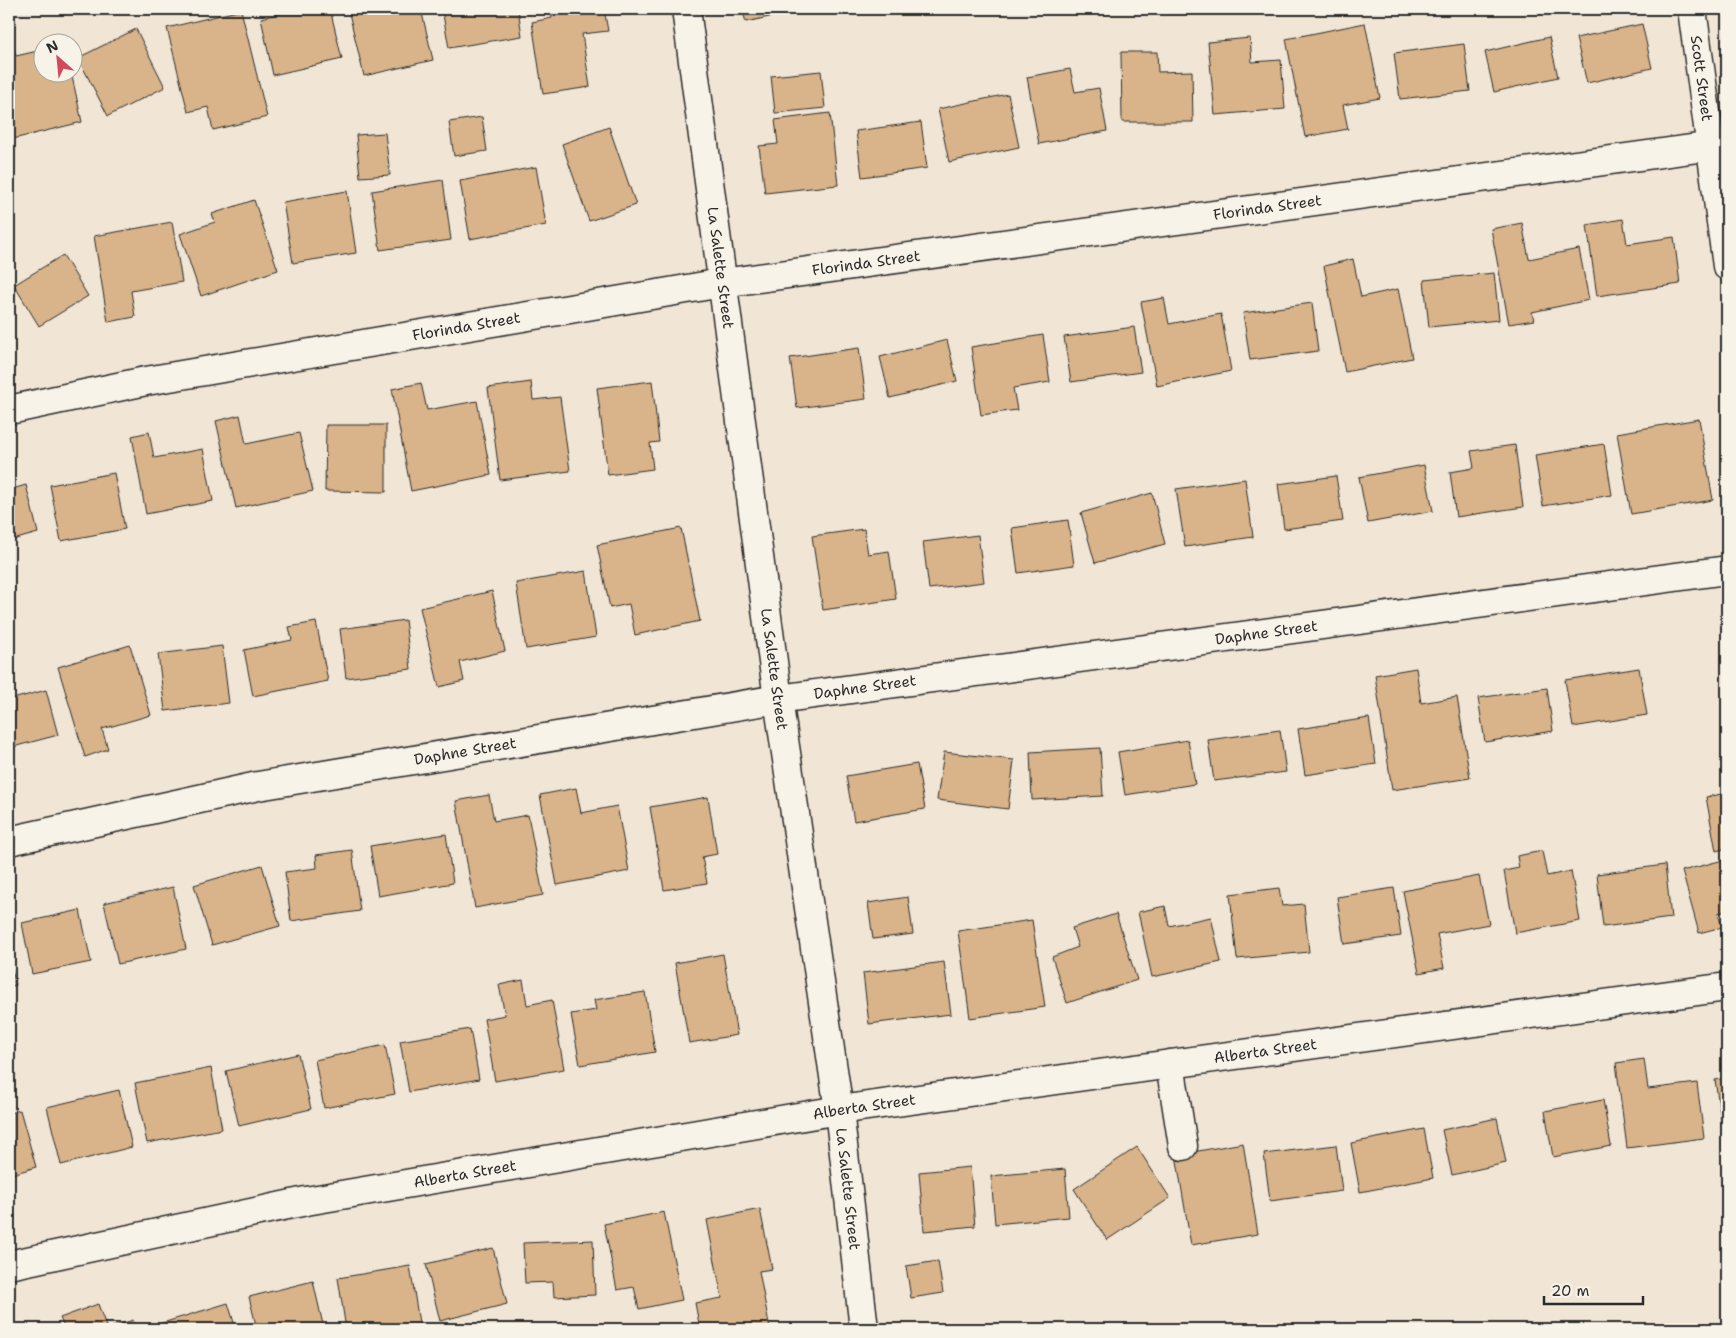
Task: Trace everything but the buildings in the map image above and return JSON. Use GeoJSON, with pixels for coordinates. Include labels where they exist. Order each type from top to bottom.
{"type":"FeatureCollection","features":[{"type":"Feature","properties":{"kind":"street","name":"La Salette Street"},"geometry":{"type":"LineString","coordinates":[[686,9],[778,699],[839,1110],[864,1329]]}},
{"type":"Feature","properties":{"kind":"street","name":"Scott Street"},"geometry":{"type":"LineString","coordinates":[[1692,9],[1719,145],[1727,266]]}},
{"type":"Feature","properties":{"kind":"street","name":"Florinda Street"},"geometry":{"type":"LineString","coordinates":[[9,410],[156,379],[722,283],[1719,145]]}},
{"type":"Feature","properties":{"kind":"street","name":"Daphne Street"},"geometry":{"type":"LineString","coordinates":[[9,840],[258,786],[778,699],[1727,570]]}},
{"type":"Feature","properties":{"kind":"street","name":"Alberta Street"},"geometry":{"type":"LineString","coordinates":[[9,1265],[306,1201],[839,1110],[1727,987]]}},
{"type":"Feature","properties":{"kind":"street"},"geometry":{"type":"LineString","coordinates":[[1170,1064],[1183,1146]]}}]}
